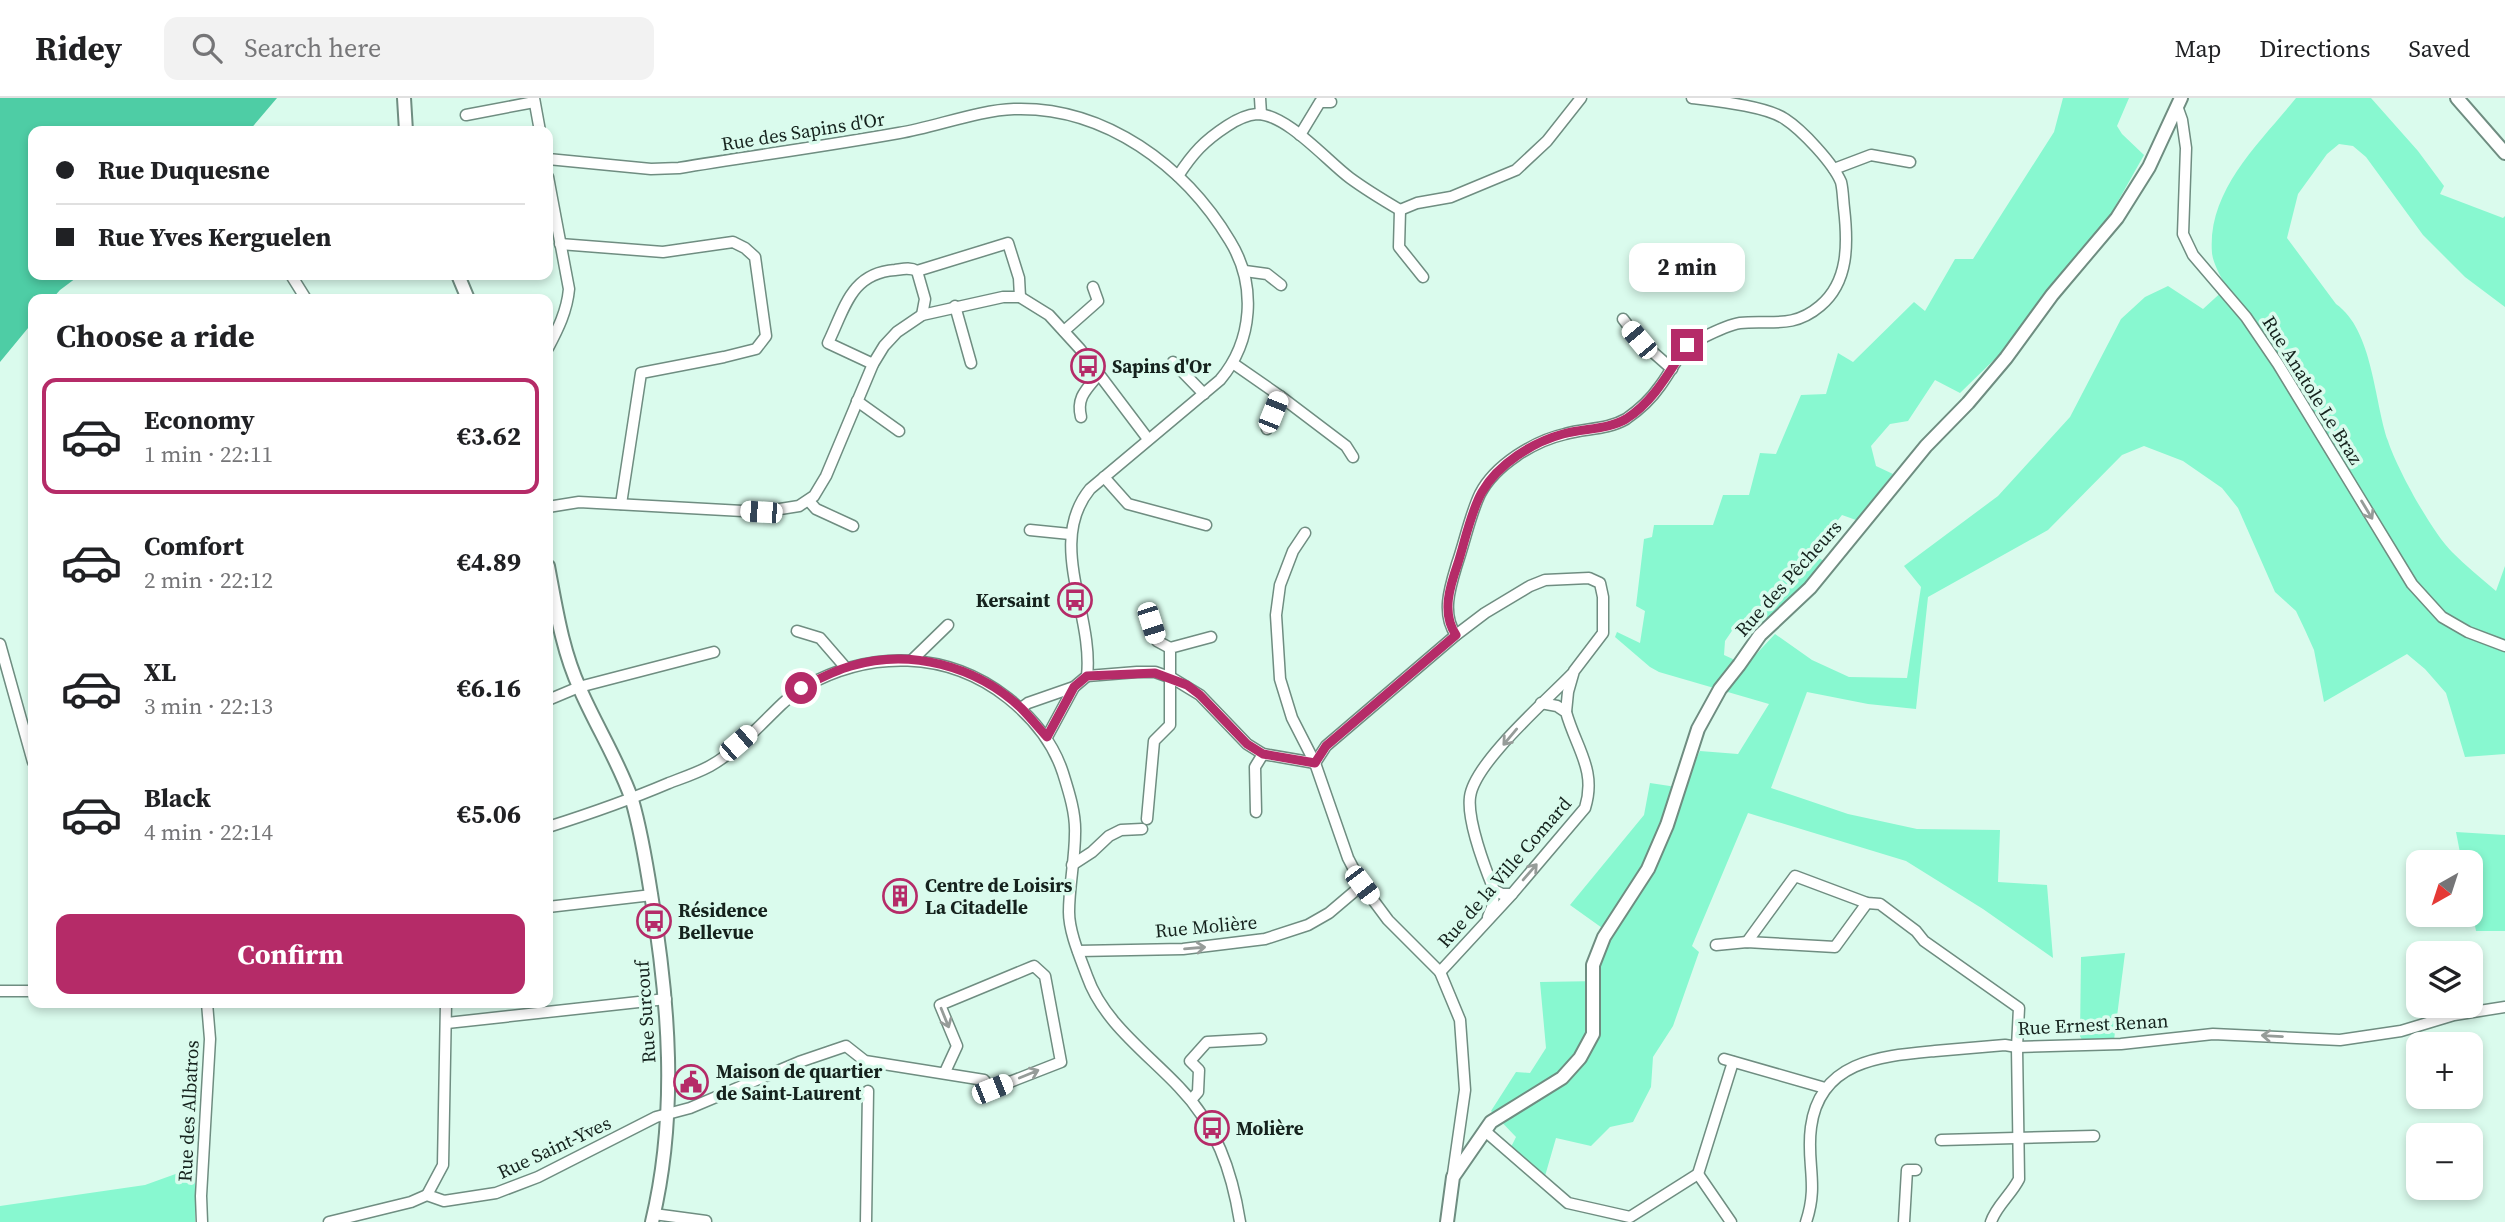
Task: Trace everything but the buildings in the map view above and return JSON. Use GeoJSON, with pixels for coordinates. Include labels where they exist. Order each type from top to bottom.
{"type":"FeatureCollection","features":[{"type":"Feature","properties":{"kind":"street"},"geometry":{"type":"LineString","coordinates":[[404,98],[406,126]]}},
{"type":"Feature","properties":{"kind":"street"},"geometry":{"type":"LineString","coordinates":[[1260,98],[1261,114]]}},
{"type":"Feature","properties":{"kind":"street"},"geometry":{"type":"LineString","coordinates":[[1400,210],[1418,203],[1451,197],[1516,170],[1547,141],[1581,98]]}},
{"type":"Feature","properties":{"kind":"street"},"geometry":{"type":"LineString","coordinates":[[1456,635],[1452,630],[1447,607],[1449,588],[1480,494],[1501,468],[1552,437],[1606,427],[1624,420],[1643,406],[1687,345],[1738,323],[1788,323],[1816,309],[1830,297],[1839,282],[1845,262],[1846,239],[1842,184],[1834,169],[1783,117],[1735,101],[1692,98]]}},
{"type":"Feature","properties":{"kind":"street"},"geometry":{"type":"LineString","coordinates":[[2457,98],[2505,153]]}},
{"type":"Feature","properties":{"kind":"street"},"geometry":{"type":"LineString","coordinates":[[466,115],[534,100],[539,126]]}},
{"type":"Feature","properties":{"kind":"street"},"geometry":{"type":"LineString","coordinates":[[1300,135],[1320,102],[1331,102]]}},
{"type":"Feature","properties":{"kind":"street","name":"Rue Anatole Le Braz"},"geometry":{"type":"LineString","coordinates":[[2179,102],[2186,148],[2183,234],[2193,255],[2246,317],[2278,364],[2412,584],[2442,617],[2468,632],[2505,646]]}},
{"type":"Feature","properties":{"kind":"street","name":"Rue des Pêcheurs"},"geometry":{"type":"LineString","coordinates":[[1453,1177],[1491,1122],[1562,1078],[1587,1046],[1593,1034],[1593,965],[1604,937],[1648,869],[1667,825],[1698,729],[1720,689],[1760,635],[1810,588],[1926,446],[1968,403],[2006,358],[2052,295],[2117,218],[2149,166],[2179,102]]}},
{"type":"Feature","properties":{"kind":"street","name":"Rue des Sapins d'Or"},"geometry":{"type":"LineString","coordinates":[[553,159],[651,169],[679,168],[901,133],[1012,109],[1056,111],[1095,122],[1145,149],[1178,176],[1229,239],[1245,271],[1246,321],[1243,344],[1234,364],[1204,394],[1148,439],[1080,501],[1070,534],[1071,554],[1088,647],[1087,676]]}},
{"type":"Feature","properties":{"kind":"street"},"geometry":{"type":"LineString","coordinates":[[1178,176],[1193,152],[1212,136],[1241,117],[1261,114],[1300,135],[1350,178],[1400,210]]}},
{"type":"Feature","properties":{"kind":"street"},"geometry":{"type":"LineString","coordinates":[[1834,169],[1871,155],[1910,162]]}},
{"type":"Feature","properties":{"kind":"street"},"geometry":{"type":"LineString","coordinates":[[553,205],[569,289],[568,304],[553,337]]}},
{"type":"Feature","properties":{"kind":"street"},"geometry":{"type":"LineString","coordinates":[[1400,210],[1399,247],[1423,276]]}},
{"type":"Feature","properties":{"kind":"street"},"geometry":{"type":"LineString","coordinates":[[560,244],[663,252],[733,242],[755,257],[766,336],[756,349],[642,373],[621,504]]}},
{"type":"Feature","properties":{"kind":"street"},"geometry":{"type":"LineString","coordinates":[[917,271],[1008,243],[1019,278],[1020,297]]}},
{"type":"Feature","properties":{"kind":"street"},"geometry":{"type":"LineString","coordinates":[[873,364],[828,343],[857,284],[881,271],[912,268],[917,271],[925,299],[922,315]]}},
{"type":"Feature","properties":{"kind":"street"},"geometry":{"type":"LineString","coordinates":[[1245,271],[1267,274],[1282,285]]}},
{"type":"Feature","properties":{"kind":"street"},"geometry":{"type":"LineString","coordinates":[[1063,331],[1098,301],[1093,287]]}},
{"type":"Feature","properties":{"kind":"street"},"geometry":{"type":"LineString","coordinates":[[553,506],[579,502],[761,512],[787,509],[809,501],[826,476],[873,364],[897,332],[922,315],[1003,297],[1020,297],[1049,315],[1099,374],[1148,439]]}},
{"type":"Feature","properties":{"kind":"street"},"geometry":{"type":"LineString","coordinates":[[955,306],[971,363]]}},
{"type":"Feature","properties":{"kind":"street"},"geometry":{"type":"LineString","coordinates":[[1623,319],[1639,340],[1672,369]]}},
{"type":"Feature","properties":{"kind":"street"},"geometry":{"type":"LineString","coordinates":[[1173,362],[1204,394]]}},
{"type":"Feature","properties":{"kind":"street"},"geometry":{"type":"LineString","coordinates":[[1234,364],[1346,446],[1353,457]]}},
{"type":"Feature","properties":{"kind":"street"},"geometry":{"type":"LineString","coordinates":[[1081,417],[1078,405],[1099,374]]}},
{"type":"Feature","properties":{"kind":"street"},"geometry":{"type":"LineString","coordinates":[[1267,429],[1280,396]]}},
{"type":"Feature","properties":{"kind":"street"},"geometry":{"type":"LineString","coordinates":[[857,401],[900,431]]}},
{"type":"Feature","properties":{"kind":"street"},"geometry":{"type":"LineString","coordinates":[[1104,477],[1128,504],[1206,525]]}},
{"type":"Feature","properties":{"kind":"street"},"geometry":{"type":"LineString","coordinates":[[809,501],[816,509],[853,526]]}},
{"type":"Feature","properties":{"kind":"street"},"geometry":{"type":"LineString","coordinates":[[1030,530],[1070,534]]}},
{"type":"Feature","properties":{"kind":"street"},"geometry":{"type":"LineString","coordinates":[[1305,533],[1293,551],[1280,585],[1276,615],[1280,679],[1292,718],[1315,763],[1348,858],[1362,885],[1388,920],[1440,972],[1460,1020],[1465,1090],[1447,1222]]}},
{"type":"Feature","properties":{"kind":"street"},"geometry":{"type":"LineString","coordinates":[[1315,763],[1326,746],[1485,613],[1545,580],[1589,578],[1600,583],[1603,597],[1603,633],[1574,671],[1541,703],[1479,774],[1470,797],[1474,835],[1494,890],[1493,905],[1485,924]]}},
{"type":"Feature","properties":{"kind":"street","name":"Rue Surcouf"},"geometry":{"type":"LineString","coordinates":[[553,592],[562,638],[579,687],[631,799],[647,859],[666,999],[667,1114],[653,1218]]}},
{"type":"Feature","properties":{"kind":"street"},"geometry":{"type":"LineString","coordinates":[[1151,623],[1157,641],[1170,648],[1211,637]]}},
{"type":"Feature","properties":{"kind":"street"},"geometry":{"type":"LineString","coordinates":[[912,660],[948,625]]}},
{"type":"Feature","properties":{"kind":"street"},"geometry":{"type":"LineString","coordinates":[[796,631],[821,638],[846,668]]}},
{"type":"Feature","properties":{"kind":"street"},"geometry":{"type":"LineString","coordinates":[[0,644],[28,744]]}},
{"type":"Feature","properties":{"kind":"street"},"geometry":{"type":"LineString","coordinates":[[1072,865],[1093,852],[1109,836],[1145,824],[1154,741],[1170,725],[1170,648]]}},
{"type":"Feature","properties":{"kind":"street"},"geometry":{"type":"LineString","coordinates":[[553,698],[579,687],[714,652]]}},
{"type":"Feature","properties":{"kind":"street"},"geometry":{"type":"LineString","coordinates":[[553,825],[631,799],[709,766],[801,688],[846,668],[872,661],[912,660],[945,665],[970,674],[993,687],[1021,708],[1047,737],[1063,772],[1076,832],[1069,915],[1088,980],[1111,1018],[1191,1100],[1207,1122],[1225,1156],[1240,1222]]}},
{"type":"Feature","properties":{"kind":"street"},"geometry":{"type":"LineString","coordinates":[[1541,703],[1557,706],[1566,712],[1574,671]]}},
{"type":"Feature","properties":{"kind":"street"},"geometry":{"type":"LineString","coordinates":[[1021,708],[1074,687],[1087,676],[1155,673],[1172,678],[1200,695],[1247,744],[1263,754],[1315,763]]}},
{"type":"Feature","properties":{"kind":"street"},"geometry":{"type":"LineString","coordinates":[[1047,737],[1074,687]]}},
{"type":"Feature","properties":{"kind":"street","name":"Rue de la Ville Comard"},"geometry":{"type":"LineString","coordinates":[[1440,972],[1512,894],[1585,808],[1590,792],[1590,778],[1566,712]]}},
{"type":"Feature","properties":{"kind":"street"},"geometry":{"type":"LineString","coordinates":[[1256,813],[1255,767],[1263,754]]}},
{"type":"Feature","properties":{"kind":"street"},"geometry":{"type":"LineString","coordinates":[[1747,942],[1795,876],[1867,903],[1880,904],[1916,931],[1924,942],[2019,1008],[2019,1179],[2012,1193],[1994,1213],[1991,1222]]}},
{"type":"Feature","properties":{"kind":"street","name":"Rue Molière"},"geometry":{"type":"LineString","coordinates":[[1078,951],[1183,949],[1265,939],[1308,925],[1329,913],[1362,885]]}},
{"type":"Feature","properties":{"kind":"street"},"geometry":{"type":"LineString","coordinates":[[1494,890],[1502,894],[1512,894]]}},
{"type":"Feature","properties":{"kind":"street"},"geometry":{"type":"LineString","coordinates":[[553,906],[652,895]]}},
{"type":"Feature","properties":{"kind":"street"},"geometry":{"type":"LineString","coordinates":[[1716,945],[1747,942],[1835,947],[1867,903]]}},
{"type":"Feature","properties":{"kind":"street"},"geometry":{"type":"LineString","coordinates":[[1034,966],[1045,976],[1060,1062],[992,1089],[984,1080],[945,1072],[957,1046],[940,1005],[1034,966]]}},
{"type":"Feature","properties":{"kind":"street"},"geometry":{"type":"LineString","coordinates":[[0,991],[28,990]]}},
{"type":"Feature","properties":{"kind":"street"},"geometry":{"type":"LineString","coordinates":[[447,1023],[666,999]]}},
{"type":"Feature","properties":{"kind":"street","name":"Rue Ernest Renan"},"geometry":{"type":"LineString","coordinates":[[1825,1088],[1851,1069],[1885,1056],[2005,1045],[2108,1044],[2213,1034],[2340,1040],[2391,1033],[2454,1015],[2505,1007]]}},
{"type":"Feature","properties":{"kind":"street","name":"Rue des Albatros"},"geometry":{"type":"LineString","coordinates":[[202,1222],[201,1196],[210,1039],[207,1008]]}},
{"type":"Feature","properties":{"kind":"street"},"geometry":{"type":"LineString","coordinates":[[427,1195],[443,1165],[446,1008]]}},
{"type":"Feature","properties":{"kind":"street"},"geometry":{"type":"LineString","coordinates":[[1191,1100],[1198,1093],[1199,1070],[1190,1061],[1207,1042],[1261,1039]]}},
{"type":"Feature","properties":{"kind":"street","name":"Rue Saint-Yves"},"geometry":{"type":"LineString","coordinates":[[330,1222],[411,1202],[427,1195],[444,1201],[496,1193],[538,1177],[656,1117],[690,1108],[799,1062],[846,1046],[865,1061],[945,1072]]}},
{"type":"Feature","properties":{"kind":"street"},"geometry":{"type":"LineString","coordinates":[[1485,1131],[1568,1203],[1630,1217],[1698,1174],[1729,1060],[1825,1088],[1811,1125],[1814,1185],[1812,1205],[1806,1222]]}},
{"type":"Feature","properties":{"kind":"street"},"geometry":{"type":"LineString","coordinates":[[866,1222],[867,1091]]}},
{"type":"Feature","properties":{"kind":"street"},"geometry":{"type":"LineString","coordinates":[[1941,1140],[2094,1136]]}},
{"type":"Feature","properties":{"kind":"street"},"geometry":{"type":"LineString","coordinates":[[1904,1222],[1907,1170],[1916,1170]]}},
{"type":"Feature","properties":{"kind":"street"},"geometry":{"type":"LineString","coordinates":[[1698,1174],[1731,1222]]}},
{"type":"Feature","properties":{"kind":"street"},"geometry":{"type":"LineString","coordinates":[[653,1218],[706,1221]]}},
{"type":"Feature","properties":{"kind":"shaded area"},"geometry":{"type":"Polygon","coordinates":[[[0,98],[277,98],[253,126],[28,126],[28,280],[73,280],[56,294],[28,294],[28,328],[0,362],[0,98]]]}},
{"type":"Feature","properties":{"kind":"shaded area"},"geometry":{"type":"Polygon","coordinates":[[[2063,98],[2129,98],[2117,126],[2144,155],[2108,219],[2054,281],[2000,354],[1960,393],[1935,380],[1908,421],[1890,424],[1871,446],[1876,466],[1893,474],[1856,520],[1842,515],[1812,553],[1825,562],[1788,602],[1757,628],[1740,619],[1725,641],[1724,655],[1746,665],[1775,634],[1812,660],[1849,677],[1907,678],[1921,587],[1904,566],[1998,496],[2070,417],[2121,319],[2145,297],[2168,286],[2203,309],[2226,288],[2212,253],[2213,230],[2218,209],[2227,188],[2252,150],[2296,98],[2371,98],[2418,151],[2444,186],[2440,194],[2503,218],[2505,216],[2505,307],[2465,277],[2423,235],[2366,157],[2353,146],[2339,144],[2327,154],[2298,194],[2287,238],[2358,331],[2371,367],[2388,441],[2416,500],[2435,530],[2452,552],[2496,591],[2505,566],[2505,754],[2465,757],[2446,693],[2425,669],[2407,654],[2324,702],[2314,650],[2296,611],[2275,592],[2238,508],[2222,488],[2183,461],[2144,446],[2122,455],[2048,530],[1928,597],[1916,709],[1868,704],[1807,692],[1771,788],[1848,814],[1917,829],[2000,830],[1998,882],[2047,885],[2053,958],[1983,909],[1906,861],[1748,813],[1692,946],[1699,952],[1673,1026],[1653,1057],[1651,1087],[1633,1122],[1610,1127],[1591,1146],[1556,1138],[1545,1176],[1511,1147],[1516,1137],[1491,1111],[1516,1072],[1530,1073],[1546,1048],[1540,982],[1600,981],[1600,964],[1612,935],[1570,905],[1644,815],[1650,783],[1683,788],[1700,751],[1738,754],[1769,704],[1659,672],[1615,637],[1617,632],[1640,643],[1645,611],[1636,606],[1644,539],[1652,537],[1654,525],[1713,525],[1723,495],[1749,495],[1760,453],[1776,454],[1801,395],[1826,394],[1838,353],[1853,362],[1914,302],[1925,311],[1955,259],[1973,259],[2054,132],[2063,98]]]}},
{"type":"Feature","properties":{"kind":"shaded area"},"geometry":{"type":"Polygon","coordinates":[[[2456,832],[2505,835],[2505,931],[2476,931],[2475,928],[2483,928],[2483,850],[2459,850],[2456,832]]]}},
{"type":"Feature","properties":{"kind":"shaded area"},"geometry":{"type":"Polygon","coordinates":[[[2125,953],[2113,1048],[2087,1050],[2080,1036],[2081,957],[2125,953]]]}},
{"type":"Feature","properties":{"kind":"shaded area"},"geometry":{"type":"Polygon","coordinates":[[[195,1167],[195,1222],[0,1222],[0,1206],[145,1185],[195,1167]]]}},
{"type":"Feature","properties":{"kind":"place","name":"Sapins d'Or"},"geometry":{"type":"Point","coordinates":[1088,366]}},
{"type":"Feature","properties":{"kind":"place","name":"Kersaint"},"geometry":{"type":"Point","coordinates":[1075,600]}},
{"type":"Feature","properties":{"kind":"place","name":"Centre de Loisirs La Citadelle"},"geometry":{"type":"Point","coordinates":[900,896]}},
{"type":"Feature","properties":{"kind":"place","name":"Résidence Bellevue"},"geometry":{"type":"Point","coordinates":[654,921]}},
{"type":"Feature","properties":{"kind":"place","name":"Maison de quartier de Saint-Laurent"},"geometry":{"type":"Point","coordinates":[691,1082]}},
{"type":"Feature","properties":{"kind":"place","name":"Molière"},"geometry":{"type":"Point","coordinates":[1212,1128]}},
{"type":"Feature","properties":{"kind":"route"},"geometry":{"type":"LineString","coordinates":[[801,688],[830,674],[872,661],[929,661],[970,674],[993,687],[1021,708],[1047,737],[1074,687],[1087,676],[1155,673],[1187,685],[1247,744],[1263,754],[1315,763],[1326,746],[1456,635],[1452,630],[1447,607],[1449,588],[1480,494],[1490,479],[1524,452],[1552,437],[1606,427],[1624,420],[1643,406],[1659,388],[1687,345]]}}]}
